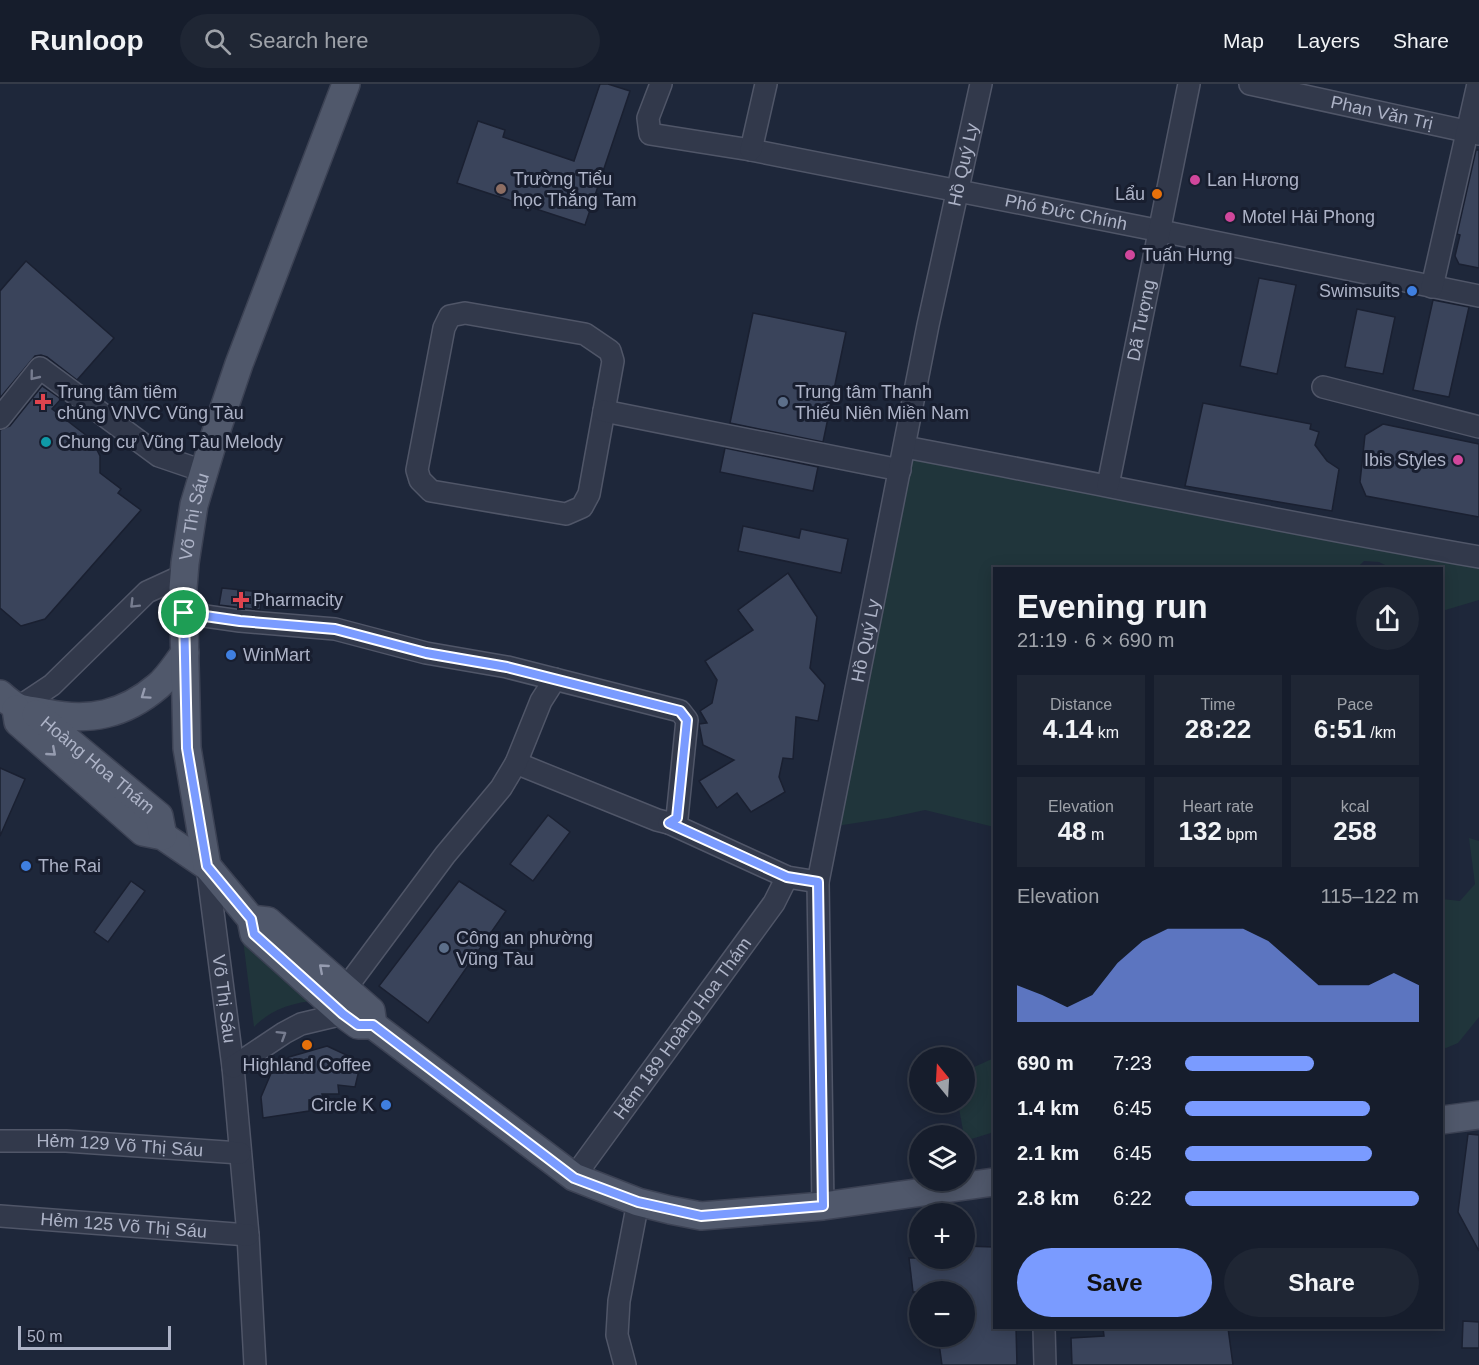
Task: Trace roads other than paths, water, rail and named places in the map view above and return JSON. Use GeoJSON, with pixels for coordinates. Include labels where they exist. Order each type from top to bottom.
{"type":"FeatureCollection","features":[{"type":"Feature","properties":{"kind":"main road","name":"Võ Thị Sáu"},"geometry":{"type":"LineString","coordinates":[[207,866],[187,748],[184,575],[194,505],[239,364],[346,84]]}},
{"type":"Feature","properties":{"kind":"main road"},"geometry":{"type":"LineString","coordinates":[[16,704],[61,716],[92,717],[112,712],[130,705],[160,685],[184,653]]}},
{"type":"Feature","properties":{"kind":"main road","name":"Hoàng Hoa Thám"},"geometry":{"type":"LineString","coordinates":[[16,704],[18,722],[143,832],[163,836],[207,866],[251,919],[268,921],[345,1001],[371,1011],[373,1025],[574,1178],[638,1202],[701,1216],[823,1206],[993,1182]]}},
{"type":"Feature","properties":{"kind":"main road"},"geometry":{"type":"LineString","coordinates":[[1443,1120],[1479,1115]]}},
{"type":"Feature","properties":{"kind":"street","name":"Phó Đức Chính"},"geometry":{"type":"LineString","coordinates":[[661,84],[648,118],[650,134],[751,150],[958,190],[1479,296]]}},
{"type":"Feature","properties":{"kind":"street"},"geometry":{"type":"LineString","coordinates":[[751,150],[766,84]]}},
{"type":"Feature","properties":{"kind":"street","name":"Hồ Quý Ly"},"geometry":{"type":"LineString","coordinates":[[823,1206],[818,882],[857,675],[928,325],[981,84]]}},
{"type":"Feature","properties":{"kind":"street","name":"Dã Tượng"},"geometry":{"type":"LineString","coordinates":[[1108,485],[1189,84]]}},
{"type":"Feature","properties":{"kind":"street","name":"Phan Văn Trị"},"geometry":{"type":"LineString","coordinates":[[1250,84],[1473,133]]}},
{"type":"Feature","properties":{"kind":"street"},"geometry":{"type":"LineString","coordinates":[[1432,287],[1473,133],[1478,84]]}},
{"type":"Feature","properties":{"kind":"street"},"geometry":{"type":"LineString","coordinates":[[465,313],[585,334],[610,351],[613,361],[604,411],[589,494],[582,507],[566,514],[430,490],[420,480],[417,470],[419,459],[444,328],[450,316],[465,313]]}},
{"type":"Feature","properties":{"kind":"street"},"geometry":{"type":"LineString","coordinates":[[0,418],[40,368],[159,456],[204,471]]}},
{"type":"Feature","properties":{"kind":"street"},"geometry":{"type":"LineString","coordinates":[[1323,387],[1479,427]]}},
{"type":"Feature","properties":{"kind":"street"},"geometry":{"type":"LineString","coordinates":[[604,411],[900,470]]}},
{"type":"Feature","properties":{"kind":"street"},"geometry":{"type":"LineString","coordinates":[[905,447],[1108,485],[1340,533],[1479,557]]}},
{"type":"Feature","properties":{"kind":"street"},"geometry":{"type":"LineString","coordinates":[[16,704],[52,685],[147,592],[184,575]]}},
{"type":"Feature","properties":{"kind":"street"},"geometry":{"type":"LineString","coordinates":[[184,613],[240,621],[335,629],[426,653],[507,667],[680,711],[687,720],[677,818],[669,823]]}},
{"type":"Feature","properties":{"kind":"street"},"geometry":{"type":"LineString","coordinates":[[234,1067],[284,1033],[345,1001],[445,855],[501,788],[516,762],[541,701],[555,679]]}},
{"type":"Feature","properties":{"kind":"street"},"geometry":{"type":"LineString","coordinates":[[516,762],[669,823],[787,877],[818,882]]}},
{"type":"Feature","properties":{"kind":"street","name":"Võ Thị Sáu"},"geometry":{"type":"LineString","coordinates":[[207,866],[234,1067],[248,1235],[255,1365]]}},
{"type":"Feature","properties":{"kind":"street","name":"Hẻm 189 Hoàng Hoa Thám"},"geometry":{"type":"LineString","coordinates":[[574,1178],[774,903],[787,877]]}},
{"type":"Feature","properties":{"kind":"street","name":"Hẻm 129 Võ Thị Sáu"},"geometry":{"type":"LineString","coordinates":[[0,1141],[66,1141],[240,1153]]}},
{"type":"Feature","properties":{"kind":"street"},"geometry":{"type":"LineString","coordinates":[[625,1365],[617,1335],[619,1301],[638,1202]]}},
{"type":"Feature","properties":{"kind":"street","name":"Hẻm 125 Võ Thị Sáu"},"geometry":{"type":"LineString","coordinates":[[0,1216],[248,1235]]}},
{"type":"Feature","properties":{"kind":"street"},"geometry":{"type":"LineString","coordinates":[[1044,1329],[1045,1365]]}},
{"type":"Feature","properties":{"kind":"place","name":"Lan Hương"},"geometry":{"type":"Point","coordinates":[1195,180]}},
{"type":"Feature","properties":{"kind":"place","name":"Trường Tiểu học Thắng Tam"},"geometry":{"type":"Point","coordinates":[501,189]}},
{"type":"Feature","properties":{"kind":"place","name":"Lẩu"},"geometry":{"type":"Point","coordinates":[1157,194]}},
{"type":"Feature","properties":{"kind":"place","name":"Motel Hải Phong"},"geometry":{"type":"Point","coordinates":[1230,217]}},
{"type":"Feature","properties":{"kind":"place","name":"Tuấn Hưng"},"geometry":{"type":"Point","coordinates":[1130,255]}},
{"type":"Feature","properties":{"kind":"place","name":"Swimsuits"},"geometry":{"type":"Point","coordinates":[1412,291]}},
{"type":"Feature","properties":{"kind":"place","name":"Trung tâm tiêm chủng VNVC Vũng Tàu"},"geometry":{"type":"Point","coordinates":[43,402]}},
{"type":"Feature","properties":{"kind":"place","name":"Trung tâm Thanh Thiếu Niên Miền Nam"},"geometry":{"type":"Point","coordinates":[783,402]}},
{"type":"Feature","properties":{"kind":"place","name":"Chung cư Vũng Tàu Melody"},"geometry":{"type":"Point","coordinates":[46,442]}},
{"type":"Feature","properties":{"kind":"place","name":"Ibis Styles"},"geometry":{"type":"Point","coordinates":[1458,460]}},
{"type":"Feature","properties":{"kind":"place","name":"Pharmacity"},"geometry":{"type":"Point","coordinates":[241,600]}},
{"type":"Feature","properties":{"kind":"place","name":"WinMart"},"geometry":{"type":"Point","coordinates":[231,655]}},
{"type":"Feature","properties":{"kind":"place","name":"The Rai"},"geometry":{"type":"Point","coordinates":[26,866]}},
{"type":"Feature","properties":{"kind":"place","name":"Công an phường Vũng Tàu"},"geometry":{"type":"Point","coordinates":[444,948]}},
{"type":"Feature","properties":{"kind":"place","name":"Highland Coffee"},"geometry":{"type":"Point","coordinates":[307,1045]}},
{"type":"Feature","properties":{"kind":"place","name":"Circle K"},"geometry":{"type":"Point","coordinates":[386,1105]}}]}
